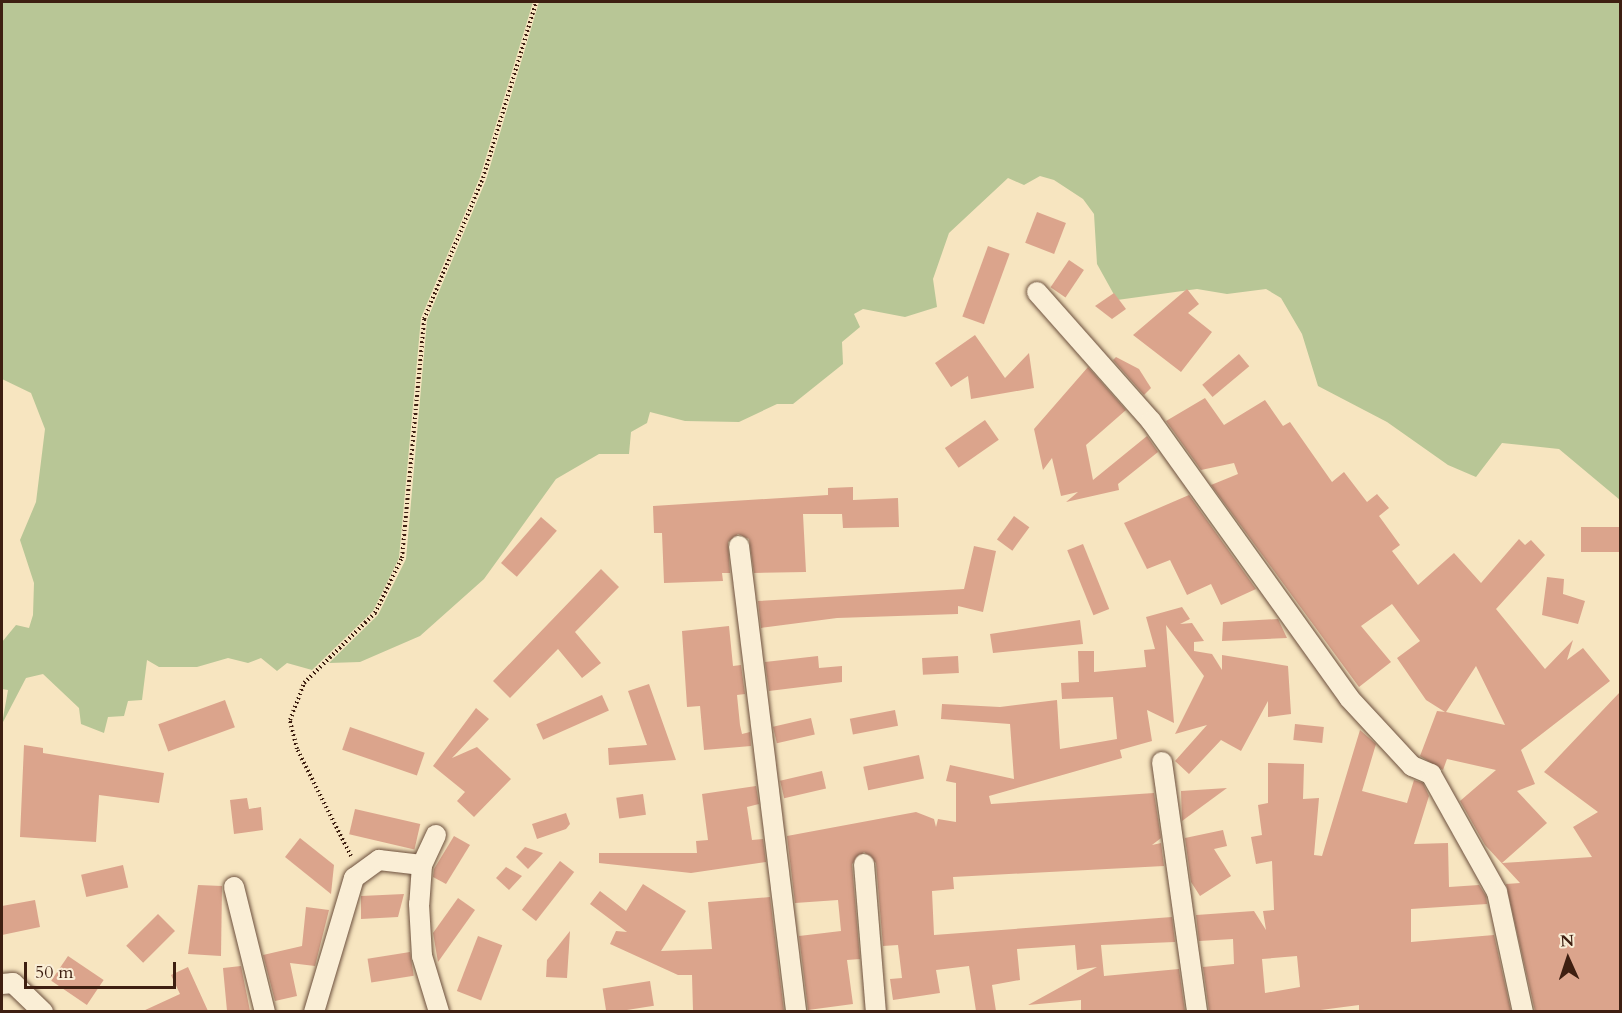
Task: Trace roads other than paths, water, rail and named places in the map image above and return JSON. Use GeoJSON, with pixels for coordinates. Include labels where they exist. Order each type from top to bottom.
{"type":"FeatureCollection","features":[{"type":"Feature","properties":{"kind":"street"},"geometry":{"type":"LineString","coordinates":[[1037,292],[1151,421],[1349,698],[1412,766],[1431,774],[1497,892],[1523,1011]]}},
{"type":"Feature","properties":{"kind":"street"},"geometry":{"type":"LineString","coordinates":[[739,546],[796,1011]]}},
{"type":"Feature","properties":{"kind":"street"},"geometry":{"type":"LineString","coordinates":[[1162,762],[1197,1011]]}},
{"type":"Feature","properties":{"kind":"street"},"geometry":{"type":"LineString","coordinates":[[435,835],[422,865],[422,956],[439,1011]]}},
{"type":"Feature","properties":{"kind":"street"},"geometry":{"type":"LineString","coordinates":[[314,1011],[359,873],[379,860],[422,865]]}},
{"type":"Feature","properties":{"kind":"street"},"geometry":{"type":"LineString","coordinates":[[864,864],[876,1011]]}},
{"type":"Feature","properties":{"kind":"street"},"geometry":{"type":"LineString","coordinates":[[234,887],[265,1011]]}},
{"type":"Feature","properties":{"kind":"street"},"geometry":{"type":"LineString","coordinates":[[2,984],[13,983],[43,1011]]}}]}
